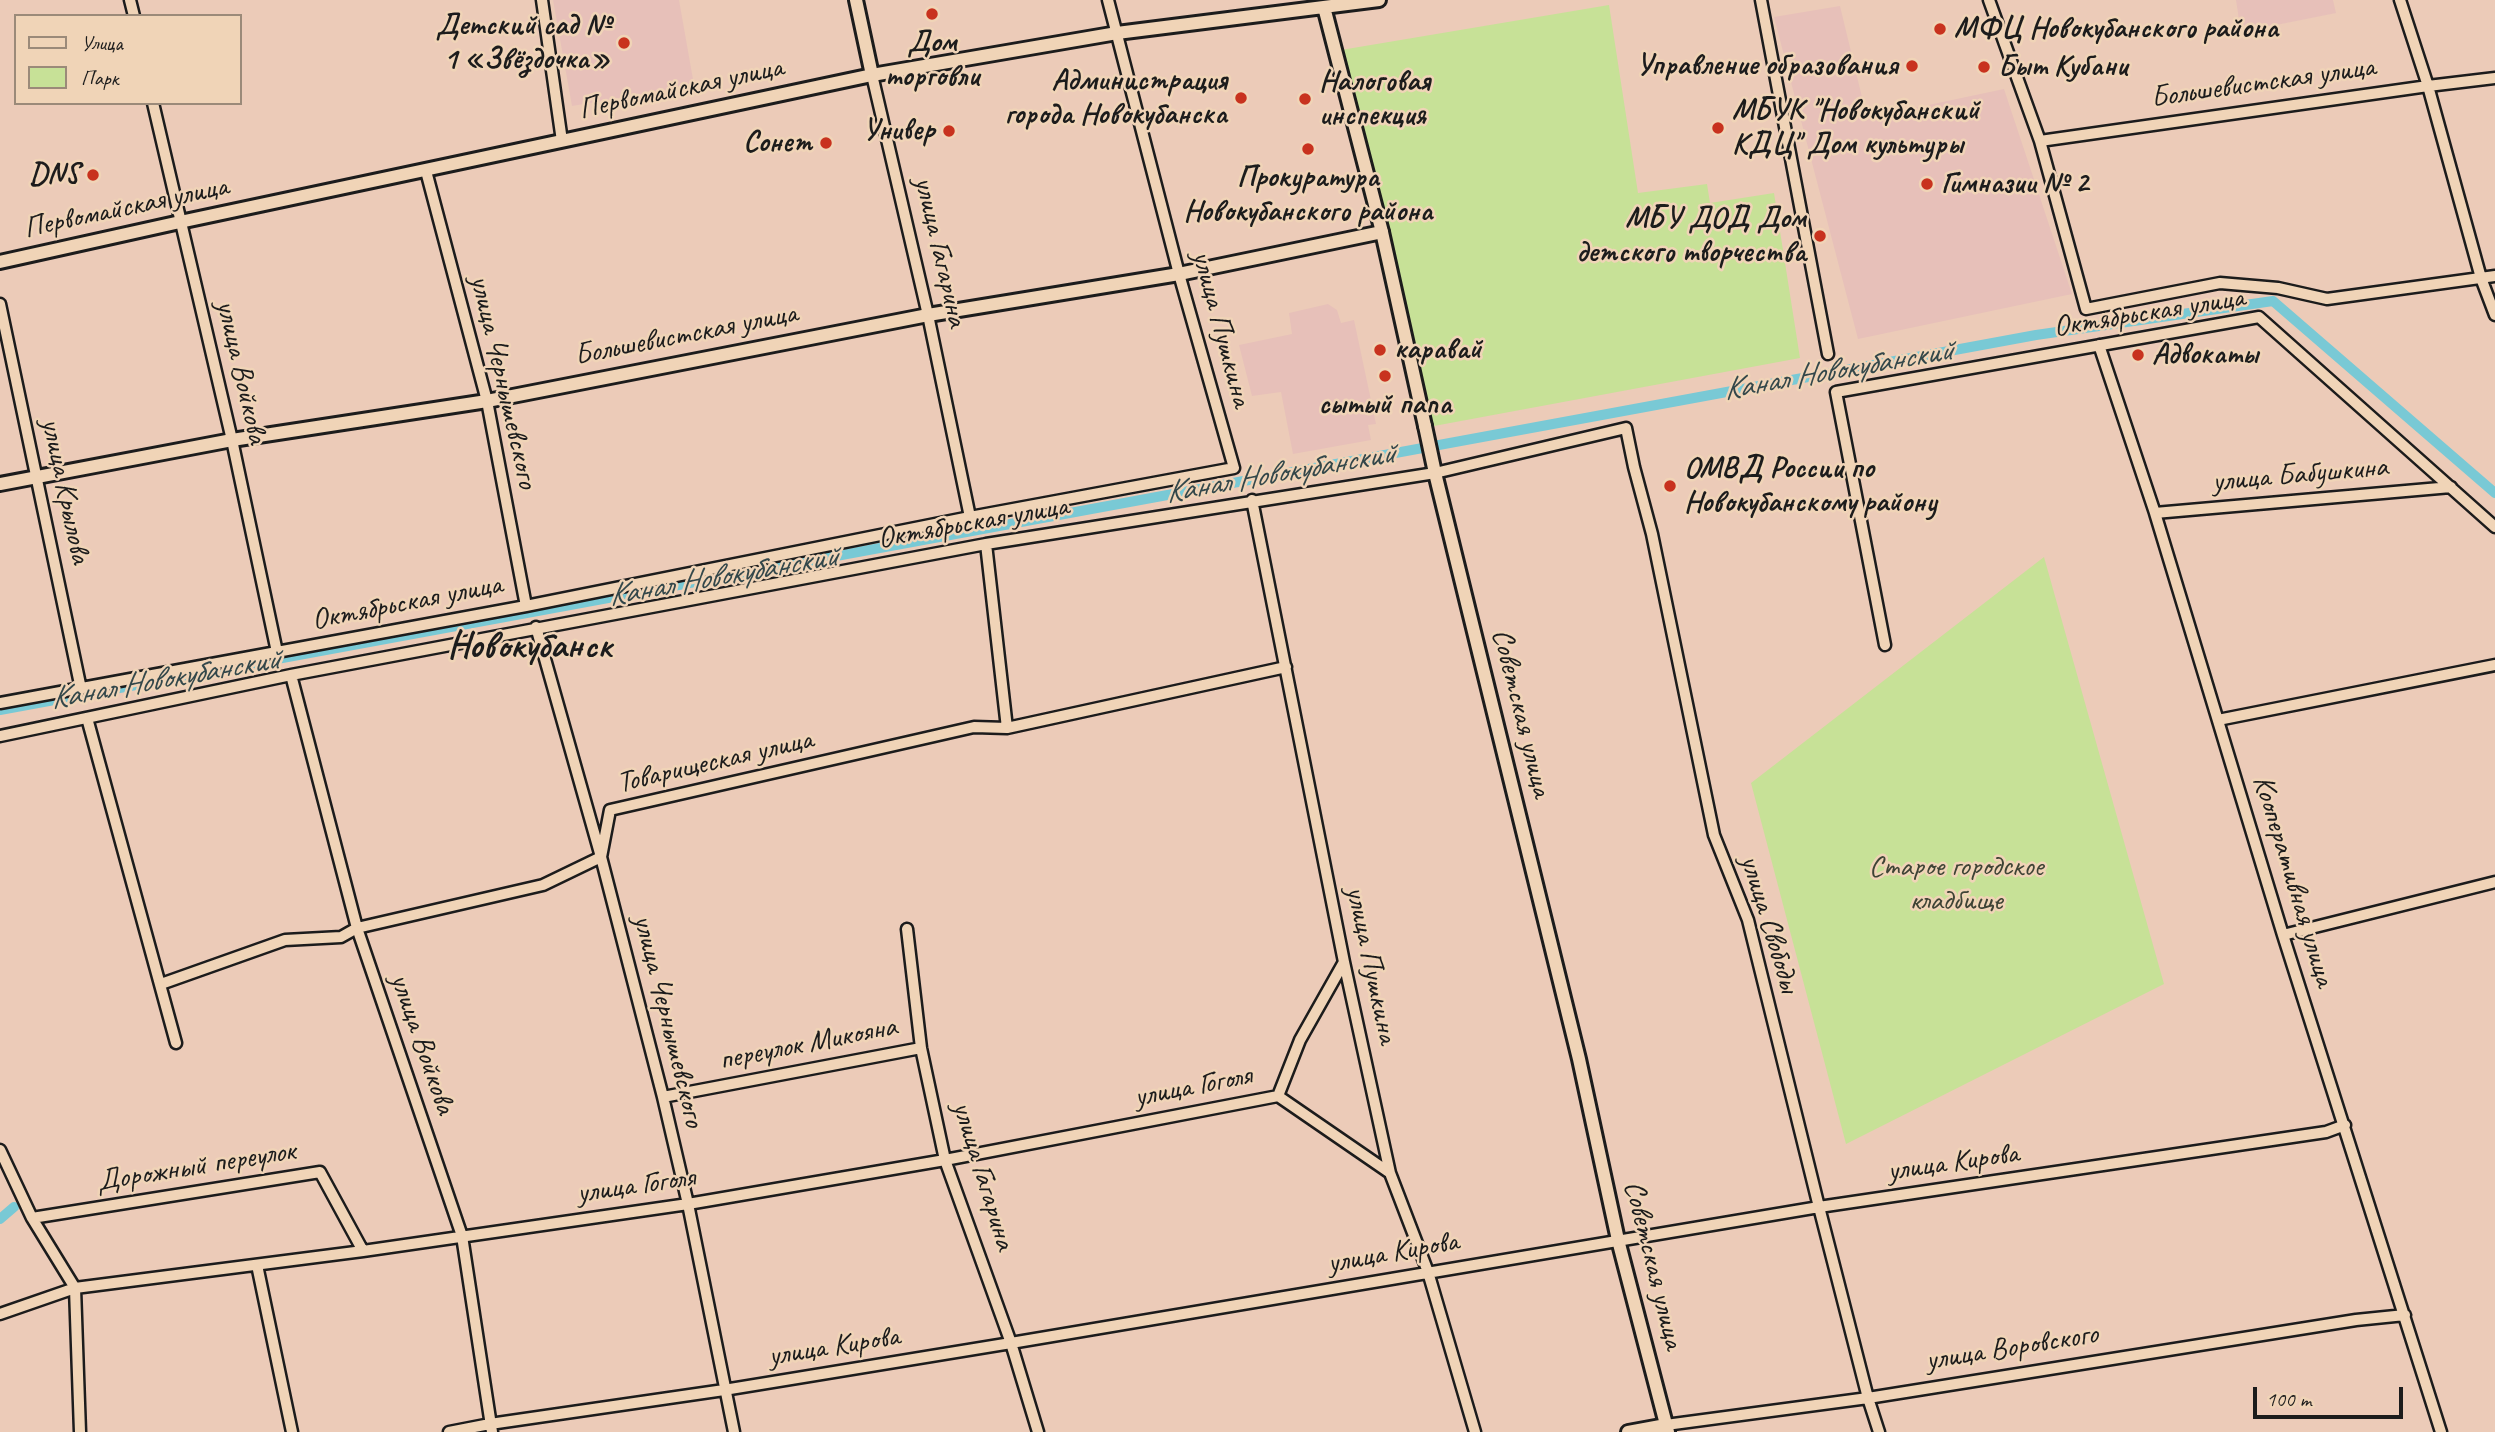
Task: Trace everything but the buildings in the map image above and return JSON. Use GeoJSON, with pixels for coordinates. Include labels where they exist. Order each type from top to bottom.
{"type":"FeatureCollection","features":[{"type":"Feature","properties":{"kind":"main road","name":"улица Гагарина"},"geometry":{"type":"LineString","coordinates":[[856,0],[872,75]]}},
{"type":"Feature","properties":{"kind":"main road","name":"Первомайская улица"},"geometry":{"type":"LineString","coordinates":[[0,262],[872,75],[1308,4],[1324,7],[1379,0]]}},
{"type":"Feature","properties":{"kind":"main road","name":"Советская улица"},"geometry":{"type":"LineString","coordinates":[[1324,7],[1382,232],[1435,473],[1579,1059],[1618,1240],[1667,1429]]}},
{"type":"Feature","properties":{"kind":"main road","name":"Большевистская улица"},"geometry":{"type":"LineString","coordinates":[[0,484],[232,440],[487,401],[928,315],[1179,274],[1382,232]]}},
{"type":"Feature","properties":{"kind":"main road","name":"улица Воровского"},"geometry":{"type":"LineString","coordinates":[[1628,1432],[1667,1429]]}},
{"type":"Feature","properties":{"kind":"street"},"geometry":{"type":"LineString","coordinates":[[542,0],[562,141]]}},
{"type":"Feature","properties":{"kind":"street","name":"улица Пушкина"},"geometry":{"type":"LineString","coordinates":[[1108,0],[1179,274],[1234,468]]}},
{"type":"Feature","properties":{"kind":"street"},"geometry":{"type":"LineString","coordinates":[[1761,0],[1828,354]]}},
{"type":"Feature","properties":{"kind":"street"},"geometry":{"type":"LineString","coordinates":[[1989,0],[2039,141]]}},
{"type":"Feature","properties":{"kind":"street"},"geometry":{"type":"LineString","coordinates":[[2400,0],[2495,315]]}},
{"type":"Feature","properties":{"kind":"street","name":"улица Гагарина"},"geometry":{"type":"LineString","coordinates":[[872,75],[928,315],[970,517]]}},
{"type":"Feature","properties":{"kind":"street","name":"Большевистская улица"},"geometry":{"type":"LineString","coordinates":[[2039,141],[2495,78]]}},
{"type":"Feature","properties":{"kind":"street","name":"улица Войкова"},"geometry":{"type":"LineString","coordinates":[[153,105],[232,440],[277,652]]}},
{"type":"Feature","properties":{"kind":"street","name":"Октябрьская улица"},"geometry":{"type":"LineString","coordinates":[[2039,141],[2086,309],[2220,283],[2278,288],[2328,299],[2495,276]]}},
{"type":"Feature","properties":{"kind":"street","name":"улица Чернышевского"},"geometry":{"type":"LineString","coordinates":[[426,171],[487,401],[526,606]]}},
{"type":"Feature","properties":{"kind":"street","name":"улица Крылова"},"geometry":{"type":"LineString","coordinates":[[0,304],[81,688]]}},
{"type":"Feature","properties":{"kind":"street","name":"Октябрьская улица"},"geometry":{"type":"LineString","coordinates":[[1885,645],[1836,391],[2259,317],[2451,487]]}},
{"type":"Feature","properties":{"kind":"street","name":"Кооперативная улица"},"geometry":{"type":"LineString","coordinates":[[2099,345],[2155,513],[2283,935],[2441,1432]]}},
{"type":"Feature","properties":{"kind":"street","name":"Октябрьская улица"},"geometry":{"type":"LineString","coordinates":[[0,736],[291,675],[986,544],[1435,473],[1626,428]]}},
{"type":"Feature","properties":{"kind":"street","name":"улица Свободы"},"geometry":{"type":"LineString","coordinates":[[1626,428],[1652,534],[1714,835],[1748,920],[1819,1208],[1879,1432]]}},
{"type":"Feature","properties":{"kind":"street","name":"Октябрьская улица"},"geometry":{"type":"LineString","coordinates":[[0,703],[526,606],[970,517],[1234,468]]}},
{"type":"Feature","properties":{"kind":"street"},"geometry":{"type":"LineString","coordinates":[[2451,487],[2495,527]]}},
{"type":"Feature","properties":{"kind":"street","name":"улица Бабушкина"},"geometry":{"type":"LineString","coordinates":[[2155,513],[2451,487]]}},
{"type":"Feature","properties":{"kind":"street","name":"улица Пушкина"},"geometry":{"type":"LineString","coordinates":[[1252,500],[1344,962],[1390,1173],[1428,1272],[1475,1432]]}},
{"type":"Feature","properties":{"kind":"street"},"geometry":{"type":"LineString","coordinates":[[986,544],[1007,728]]}},
{"type":"Feature","properties":{"kind":"street","name":"улица Чернышевского"},"geometry":{"type":"LineString","coordinates":[[536,629],[601,857],[663,1097],[688,1204],[734,1432]]}},
{"type":"Feature","properties":{"kind":"street"},"geometry":{"type":"LineString","coordinates":[[2218,720],[2495,665]]}},
{"type":"Feature","properties":{"kind":"street","name":"Товарищеская улица"},"geometry":{"type":"LineString","coordinates":[[601,857],[610,810],[974,727],[1007,728],[1286,667]]}},
{"type":"Feature","properties":{"kind":"street","name":"улица Войкова"},"geometry":{"type":"LineString","coordinates":[[291,675],[357,928],[462,1236],[491,1428]]}},
{"type":"Feature","properties":{"kind":"street"},"geometry":{"type":"LineString","coordinates":[[87,718],[176,1043]]}},
{"type":"Feature","properties":{"kind":"street"},"geometry":{"type":"LineString","coordinates":[[161,984],[285,940],[341,937],[357,928],[542,885],[601,857]]}},
{"type":"Feature","properties":{"kind":"street"},"geometry":{"type":"LineString","coordinates":[[2283,935],[2495,882]]}},
{"type":"Feature","properties":{"kind":"street","name":"улица Гагарина"},"geometry":{"type":"LineString","coordinates":[[907,929],[920,1048],[944,1160],[1011,1343],[1038,1432]]}},
{"type":"Feature","properties":{"kind":"street","name":"улица Гоголя"},"geometry":{"type":"LineString","coordinates":[[1278,1096],[1300,1040],[1344,962]]}},
{"type":"Feature","properties":{"kind":"street","name":"переулок Микояна"},"geometry":{"type":"LineString","coordinates":[[663,1097],[920,1048]]}},
{"type":"Feature","properties":{"kind":"street","name":"улица Гоголя"},"geometry":{"type":"LineString","coordinates":[[0,1314],[75,1288],[363,1251],[688,1204],[944,1160],[1278,1096],[1390,1173]]}},
{"type":"Feature","properties":{"kind":"street","name":"улица Кирова"},"geometry":{"type":"LineString","coordinates":[[449,1432],[491,1428],[1011,1343],[1618,1240],[2326,1132],[2345,1125]]}},
{"type":"Feature","properties":{"kind":"street"},"geometry":{"type":"LineString","coordinates":[[0,1150],[32,1218],[75,1288],[80,1432]]}},
{"type":"Feature","properties":{"kind":"street","name":"Дорожный переулок"},"geometry":{"type":"LineString","coordinates":[[32,1218],[320,1172],[363,1251]]}},
{"type":"Feature","properties":{"kind":"street"},"geometry":{"type":"LineString","coordinates":[[257,1265],[292,1432]]}},
{"type":"Feature","properties":{"kind":"street","name":"улица Воровского"},"geometry":{"type":"LineString","coordinates":[[1667,1429],[2356,1320],[2405,1315]]}},
{"type":"Feature","properties":{"kind":"shaded area","name":"Детский сад № 1 «Звёздочка»"},"geometry":{"type":"Polygon","coordinates":[[[553,0],[679,0],[694,85],[572,106],[553,0]]]}},
{"type":"Feature","properties":{"kind":"shaded area"},"geometry":{"type":"Polygon","coordinates":[[[2236,0],[2333,0],[2336,13],[2241,32],[2236,0]]]}},
{"type":"Feature","properties":{"kind":"shaded area","name":"Гимназии № 2"},"geometry":{"type":"Polygon","coordinates":[[[1840,6],[1867,118],[2004,89],[2072,294],[1858,339],[1774,17],[1840,6]]]}},
{"type":"Feature","properties":{"kind":"shaded area"},"geometry":{"type":"Polygon","coordinates":[[[1328,304],[1337,310],[1341,323],[1354,320],[1376,424],[1368,425],[1371,440],[1293,454],[1281,392],[1252,396],[1239,345],[1292,334],[1289,313],[1328,304]]]}},
{"type":"Feature","properties":{"kind":"green space"},"geometry":{"type":"Polygon","coordinates":[[[1609,5],[1638,193],[1707,184],[1710,203],[1774,193],[1800,358],[1434,426],[1341,50],[1609,5]]]}},
{"type":"Feature","properties":{"kind":"green space","name":"Старое городское кладбище"},"geometry":{"type":"Polygon","coordinates":[[[2044,557],[2164,984],[1846,1144],[1751,783],[2044,557]]]}},
{"type":"Feature","properties":{"kind":"waterway","name":"Канал Новокубанский"},"geometry":{"type":"LineString","coordinates":[[0,710],[2036,335],[2273,301],[2495,493]]}},
{"type":"Feature","properties":{"kind":"waterway"},"geometry":{"type":"LineString","coordinates":[[0,1219],[14,1207]]}},
{"type":"Feature","properties":{"kind":"place","name":"Дом торговли"},"geometry":{"type":"Point","coordinates":[932,14]}},
{"type":"Feature","properties":{"kind":"place","name":"МФЦ Новокубанского района"},"geometry":{"type":"Point","coordinates":[1940,29]}},
{"type":"Feature","properties":{"kind":"place","name":"Детский сад № 1 «Звёздочка»"},"geometry":{"type":"Point","coordinates":[624,43]}},
{"type":"Feature","properties":{"kind":"place","name":"Управление образования"},"geometry":{"type":"Point","coordinates":[1912,66]}},
{"type":"Feature","properties":{"kind":"place","name":"Быт Кубани"},"geometry":{"type":"Point","coordinates":[1984,67]}},
{"type":"Feature","properties":{"kind":"place","name":"Администрация города Новокубанска"},"geometry":{"type":"Point","coordinates":[1241,98]}},
{"type":"Feature","properties":{"kind":"place","name":"Налоговая инспекция"},"geometry":{"type":"Point","coordinates":[1305,99]}},
{"type":"Feature","properties":{"kind":"place","name":"МБУК \"Новокубанский КДЦ\" Дом культуры"},"geometry":{"type":"Point","coordinates":[1718,128]}},
{"type":"Feature","properties":{"kind":"place","name":"Универ"},"geometry":{"type":"Point","coordinates":[949,131]}},
{"type":"Feature","properties":{"kind":"place","name":"Сонет"},"geometry":{"type":"Point","coordinates":[826,143]}},
{"type":"Feature","properties":{"kind":"place","name":"Прокуратура Новокубанского района"},"geometry":{"type":"Point","coordinates":[1308,149]}},
{"type":"Feature","properties":{"kind":"place","name":"DNS"},"geometry":{"type":"Point","coordinates":[93,175]}},
{"type":"Feature","properties":{"kind":"place","name":"Гимназии № 2"},"geometry":{"type":"Point","coordinates":[1927,184]}},
{"type":"Feature","properties":{"kind":"place","name":"МБУ ДОД Дом детского творчества"},"geometry":{"type":"Point","coordinates":[1820,236]}},
{"type":"Feature","properties":{"kind":"place","name":"каравай"},"geometry":{"type":"Point","coordinates":[1380,350]}},
{"type":"Feature","properties":{"kind":"place","name":"Адвокаты"},"geometry":{"type":"Point","coordinates":[2138,355]}},
{"type":"Feature","properties":{"kind":"place","name":"сытый папа"},"geometry":{"type":"Point","coordinates":[1385,376]}},
{"type":"Feature","properties":{"kind":"place","name":"ОМВД России по Новокубанскому району"},"geometry":{"type":"Point","coordinates":[1670,486]}},
{"type":"Feature","properties":{"kind":"district","name":"Новокубанск"},"geometry":{"type":"Point","coordinates":[530,647]}}]}
